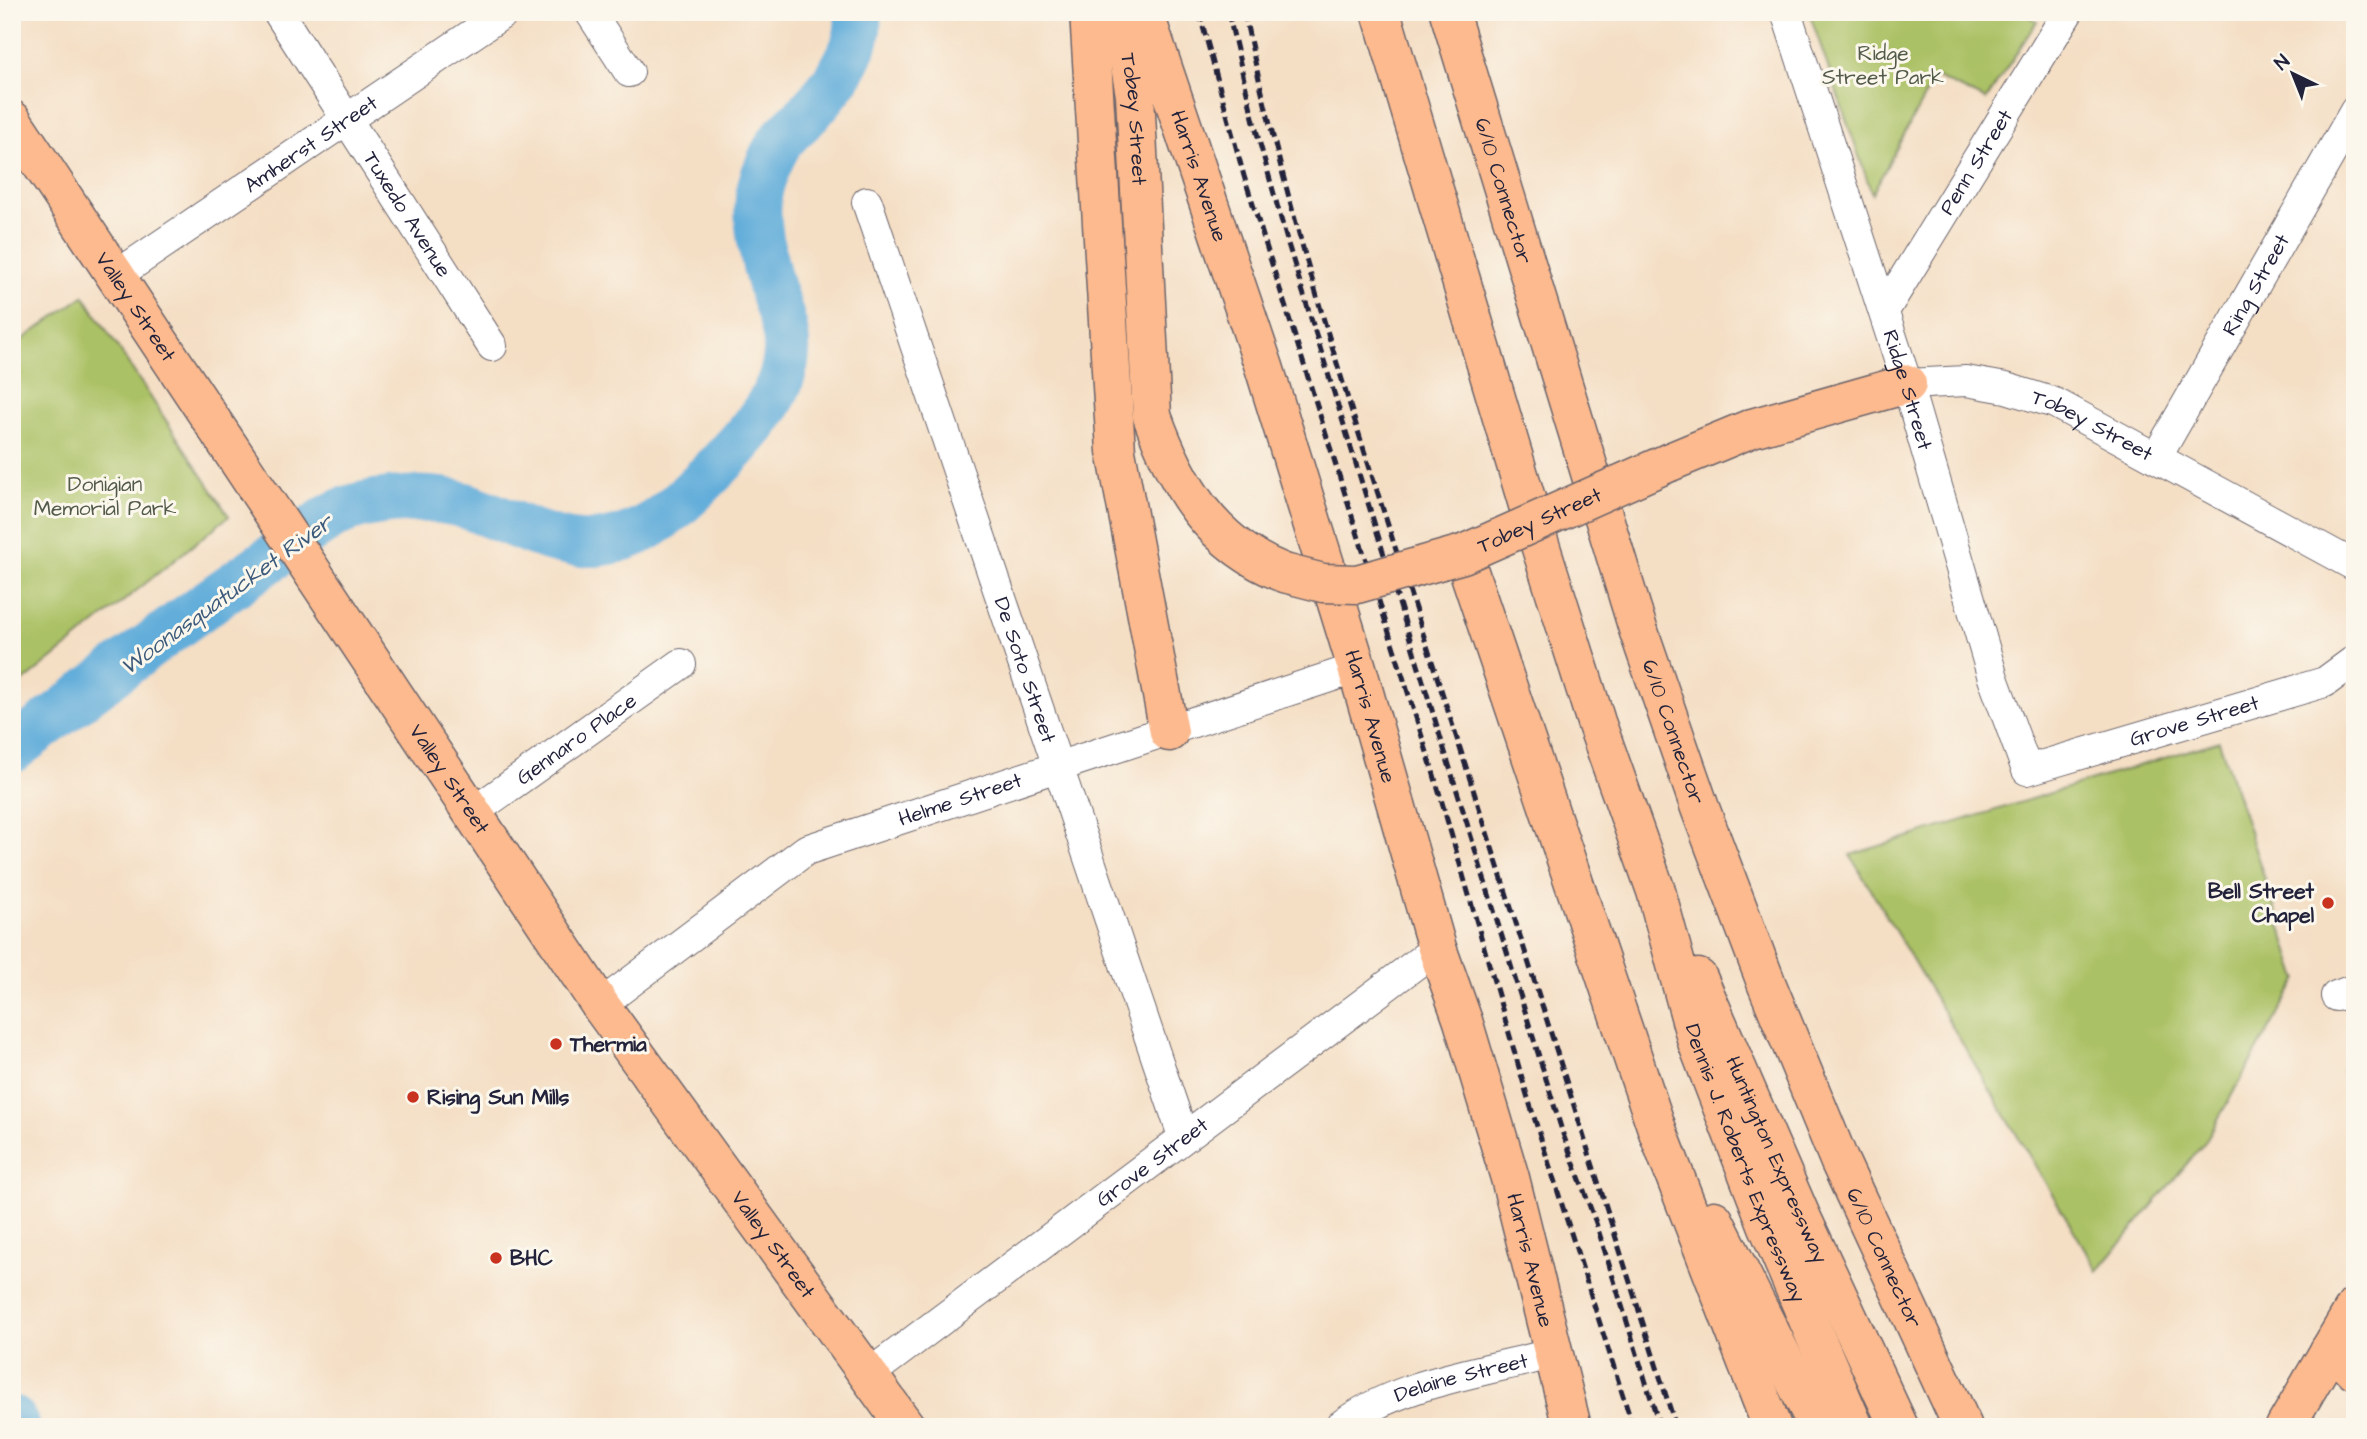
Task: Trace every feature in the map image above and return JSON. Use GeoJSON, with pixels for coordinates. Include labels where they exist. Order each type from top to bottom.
{"type":"FeatureCollection","features":[{"type":"Feature","properties":{"kind":"main road"},"geometry":{"type":"LineString","coordinates":[[1089,12],[1116,451],[1169,732]]}},
{"type":"Feature","properties":{"kind":"main road","name":"Tobey Street"},"geometry":{"type":"LineString","coordinates":[[1121,12],[1135,95],[1152,416],[1167,457],[1184,489],[1212,527],[1245,554],[1284,573],[1323,583],[1357,584],[1463,554],[1752,428],[1907,384]]}},
{"type":"Feature","properties":{"kind":"main road","name":"Harris Avenue"},"geometry":{"type":"LineString","coordinates":[[1144,12],[1264,367],[1357,668],[1437,948],[1463,1021],[1510,1178],[1551,1354],[1572,1427]]}},
{"type":"Feature","properties":{"kind":"main road"},"geometry":{"type":"LineString","coordinates":[[1381,12],[1535,532],[1596,722],[1656,891]]}},
{"type":"Feature","properties":{"kind":"main road","name":"6/10 Connector"},"geometry":{"type":"LineString","coordinates":[[1449,12],[1630,603],[1704,821],[1839,1160],[1963,1427]]}},
{"type":"Feature","properties":{"kind":"main road","name":"Valley Street"},"geometry":{"type":"LineString","coordinates":[[12,120],[600,1005],[905,1427]]}},
{"type":"Feature","properties":{"kind":"main road"},"geometry":{"type":"LineString","coordinates":[[1463,554],[1632,1059],[1726,1312],[1772,1427]]}},
{"type":"Feature","properties":{"kind":"main road","name":"Dennis J. Roberts Expressway"},"geometry":{"type":"LineString","coordinates":[[1656,891],[1697,1042],[1767,1224],[1854,1427]]}},
{"type":"Feature","properties":{"kind":"main road","name":"Huntington Expressway"},"geometry":{"type":"LineString","coordinates":[[1656,891],[1725,1035],[1805,1225],[1899,1427]]}},
{"type":"Feature","properties":{"kind":"main road"},"geometry":{"type":"LineString","coordinates":[[1632,1059],[1818,1427]]}},
{"type":"Feature","properties":{"kind":"main road"},"geometry":{"type":"LineString","coordinates":[[2285,1427],[2342,1361],[2355,1307]]}},
{"type":"Feature","properties":{"kind":"street","name":"Tuxedo Avenue"},"geometry":{"type":"LineString","coordinates":[[278,12],[492,346]]}},
{"type":"Feature","properties":{"kind":"street","name":"Amherst Street"},"geometry":{"type":"LineString","coordinates":[[117,275],[505,12]]}},
{"type":"Feature","properties":{"kind":"street"},"geometry":{"type":"LineString","coordinates":[[590,12],[629,72]]}},
{"type":"Feature","properties":{"kind":"street","name":"Ridge Street"},"geometry":{"type":"LineString","coordinates":[[1786,12],[1907,384],[1993,677],[2027,770]]}},
{"type":"Feature","properties":{"kind":"street","name":"Penn Street"},"geometry":{"type":"LineString","coordinates":[[1884,311],[2068,12]]}},
{"type":"Feature","properties":{"kind":"street","name":"Ring Street"},"geometry":{"type":"LineString","coordinates":[[2156,458],[2355,111]]}},
{"type":"Feature","properties":{"kind":"street","name":"De Soto Street"},"geometry":{"type":"LineString","coordinates":[[867,202],[1184,1136]]}},
{"type":"Feature","properties":{"kind":"street","name":"Tobey Street"},"geometry":{"type":"LineString","coordinates":[[1907,384],[1966,381],[2055,403],[2355,566]]}},
{"type":"Feature","properties":{"kind":"street","name":"Grove Street"},"geometry":{"type":"LineString","coordinates":[[2027,770],[2325,682],[2355,660]]}},
{"type":"Feature","properties":{"kind":"street","name":"Gennaro Place"},"geometry":{"type":"LineString","coordinates":[[472,813],[681,664]]}},
{"type":"Feature","properties":{"kind":"street","name":"Helme Street"},"geometry":{"type":"LineString","coordinates":[[600,1005],[806,850],[1357,668]]}},
{"type":"Feature","properties":{"kind":"street","name":"Grove Street"},"geometry":{"type":"LineString","coordinates":[[868,1375],[1437,948]]}},
{"type":"Feature","properties":{"kind":"street","name":"Delaine Street"},"geometry":{"type":"LineString","coordinates":[[1339,1427],[1362,1409],[1391,1396],[1551,1354]]}},
{"type":"Feature","properties":{"kind":"green space","name":"Ridge Street Park"},"geometry":{"type":"Polygon","coordinates":[[[1809,12],[2021,12],[2037,21],[1986,100],[1935,77],[1872,194],[1809,12]]]}},
{"type":"Feature","properties":{"kind":"green space","name":"Donigian Memorial Park"},"geometry":{"type":"Polygon","coordinates":[[[84,296],[229,516],[12,691],[12,347],[84,296]]]}},
{"type":"Feature","properties":{"kind":"green space"},"geometry":{"type":"Polygon","coordinates":[[[2219,741],[2298,979],[2205,1142],[2098,1271],[1850,855],[2219,741]]]}},
{"type":"Feature","properties":{"kind":"green space"},"geometry":{"type":"Polygon","coordinates":[[[2355,1049],[2355,1080],[2342,1072],[2355,1049]]]}},
{"type":"Feature","properties":{"kind":"waterway","name":"Woonasquatucket River"},"geometry":{"type":"LineString","coordinates":[[12,750],[142,651],[339,512],[391,500],[438,500],[467,506],[554,539],[597,543],[619,539],[644,529],[674,508],[741,441],[762,416],[778,388],[787,348],[782,318],[762,249],[758,214],[760,188],[778,145],[815,106],[843,68],[855,40],[857,12]]}},
{"type":"Feature","properties":{"kind":"waterway","name":"Woonasquatucket River"},"geometry":{"type":"LineString","coordinates":[[12,1419],[17,1427]]}},
{"type":"Feature","properties":{"kind":"railway"},"geometry":{"type":"LineString","coordinates":[[1199,12],[1244,176],[1432,768],[1527,1095],[1633,1427]]}},
{"type":"Feature","properties":{"kind":"railway"},"geometry":{"type":"LineString","coordinates":[[1228,12],[1255,126],[1288,244],[1563,1134],[1596,1223],[1660,1427]]}},
{"type":"Feature","properties":{"kind":"railway"},"geometry":{"type":"LineString","coordinates":[[1244,12],[1285,182],[1333,350],[1676,1427]]}},
{"type":"Feature","properties":{"kind":"place","name":"Bell Street Chapel"},"geometry":{"type":"Point","coordinates":[2328,903]}},
{"type":"Feature","properties":{"kind":"place","name":"Thermia"},"geometry":{"type":"Point","coordinates":[556,1044]}},
{"type":"Feature","properties":{"kind":"place","name":"Rising Sun Mills"},"geometry":{"type":"Point","coordinates":[413,1097]}},
{"type":"Feature","properties":{"kind":"place","name":"BHC"},"geometry":{"type":"Point","coordinates":[496,1258]}}]}
